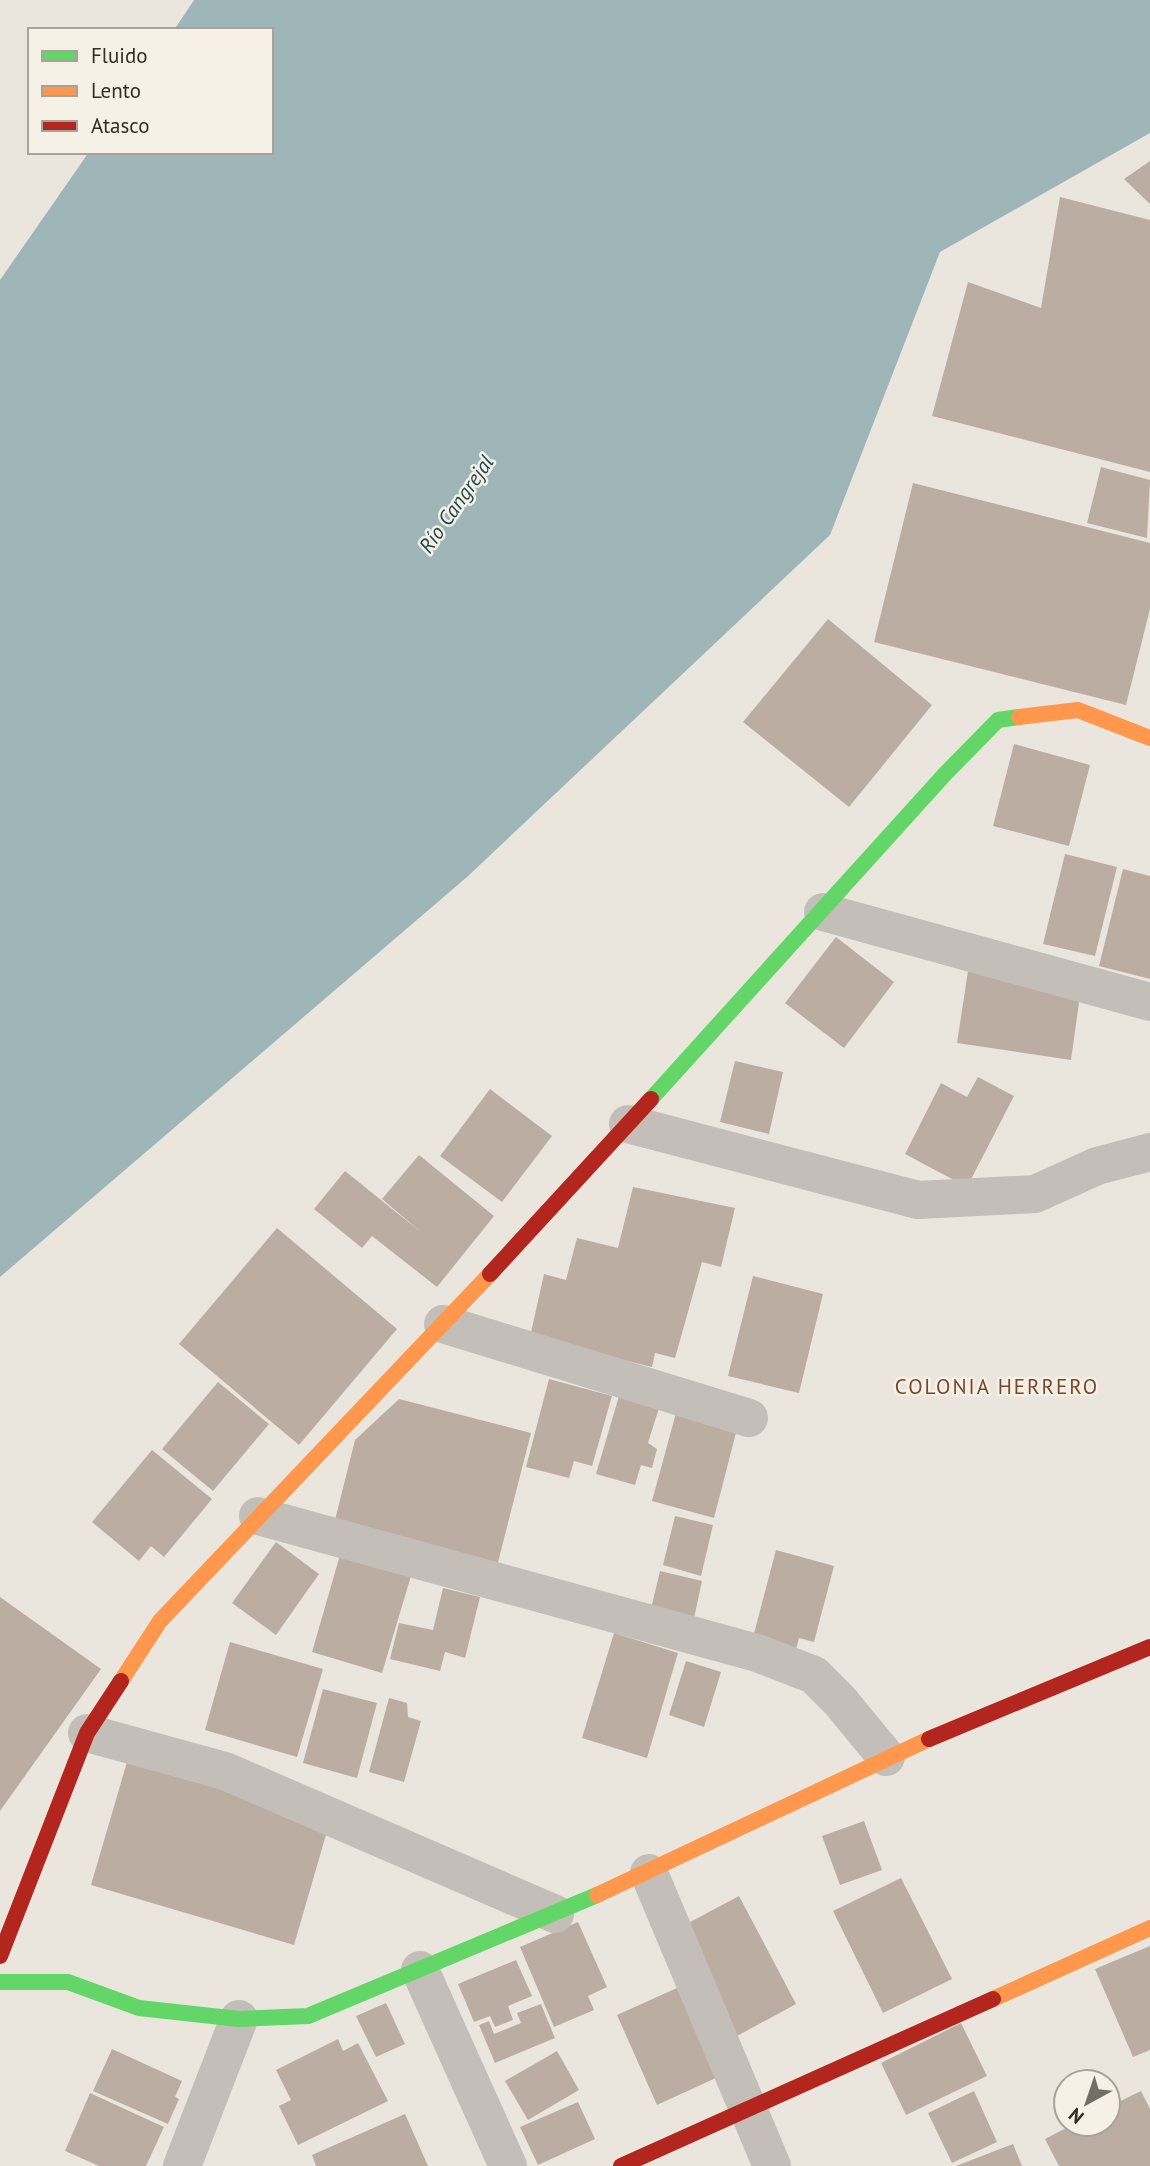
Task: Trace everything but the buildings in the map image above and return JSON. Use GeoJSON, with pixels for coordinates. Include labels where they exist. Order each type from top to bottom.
{"type":"FeatureCollection","features":[{"type":"Feature","properties":{"kind":"street"},"geometry":{"type":"LineString","coordinates":[[0,1956],[86,1733],[160,1621],[443,1324],[823,912],[945,774],[998,720],[1078,710],[1147,731]]}},
{"type":"Feature","properties":{"kind":"street"},"geometry":{"type":"LineString","coordinates":[[823,912],[1150,1002]]}},
{"type":"Feature","properties":{"kind":"street"},"geometry":{"type":"LineString","coordinates":[[628,1124],[918,1200],[1035,1194],[1097,1166],[1150,1152]]}},
{"type":"Feature","properties":{"kind":"street"},"geometry":{"type":"LineString","coordinates":[[443,1324],[749,1418]]}},
{"type":"Feature","properties":{"kind":"street"},"geometry":{"type":"LineString","coordinates":[[258,1517],[757,1653],[814,1675],[840,1701],[886,1757]]}},
{"type":"Feature","properties":{"kind":"street"},"geometry":{"type":"LineString","coordinates":[[0,1982],[68,1982],[139,2008],[239,2019],[308,2016],[649,1873],[886,1757],[1150,1647]]}},
{"type":"Feature","properties":{"kind":"street"},"geometry":{"type":"LineString","coordinates":[[86,1733],[225,1771],[555,1914]]}},
{"type":"Feature","properties":{"kind":"street"},"geometry":{"type":"LineString","coordinates":[[649,1873],[750,2108],[772,2166]]}},
{"type":"Feature","properties":{"kind":"street"},"geometry":{"type":"LineString","coordinates":[[621,2166],[1150,1928]]}},
{"type":"Feature","properties":{"kind":"street"},"geometry":{"type":"LineString","coordinates":[[420,1970],[508,2166]]}},
{"type":"Feature","properties":{"kind":"street"},"geometry":{"type":"LineString","coordinates":[[182,2166],[239,2019]]}},
{"type":"Feature","properties":{"kind":"water","name":"Río Cangrejal"},"geometry":{"type":"Polygon","coordinates":[[[194,0],[1150,0],[1150,133],[940,252],[830,535],[467,877],[0,1277],[0,280],[88,154],[273,154],[273,28],[175,28],[194,0]]]}},
{"type":"Feature","properties":{"kind":"traffic: fast"},"geometry":{"type":"LineString","coordinates":[[651,1099],[945,774],[998,720],[1019,717]]}},
{"type":"Feature","properties":{"kind":"traffic: fast"},"geometry":{"type":"LineString","coordinates":[[0,1982],[68,1982],[139,2008],[239,2019],[308,2016],[597,1895]]}},
{"type":"Feature","properties":{"kind":"traffic: slow"},"geometry":{"type":"LineString","coordinates":[[1019,717],[1078,710],[1150,738]]}},
{"type":"Feature","properties":{"kind":"traffic: slow"},"geometry":{"type":"LineString","coordinates":[[121,1681],[160,1621],[490,1274]]}},
{"type":"Feature","properties":{"kind":"traffic: slow"},"geometry":{"type":"LineString","coordinates":[[597,1895],[929,1739]]}},
{"type":"Feature","properties":{"kind":"traffic: slow"},"geometry":{"type":"LineString","coordinates":[[993,1999],[1150,1928]]}},
{"type":"Feature","properties":{"kind":"traffic: jam"},"geometry":{"type":"LineString","coordinates":[[490,1274],[651,1099]]}},
{"type":"Feature","properties":{"kind":"traffic: jam"},"geometry":{"type":"LineString","coordinates":[[929,1739],[1150,1647]]}},
{"type":"Feature","properties":{"kind":"traffic: jam"},"geometry":{"type":"LineString","coordinates":[[0,1956],[87,1733],[121,1681]]}},
{"type":"Feature","properties":{"kind":"traffic: jam"},"geometry":{"type":"LineString","coordinates":[[621,2166],[993,1999]]}},
{"type":"Feature","properties":{"kind":"district","name":"COLONIA HERRERO"},"geometry":{"type":"Point","coordinates":[997,1386]}}]}
